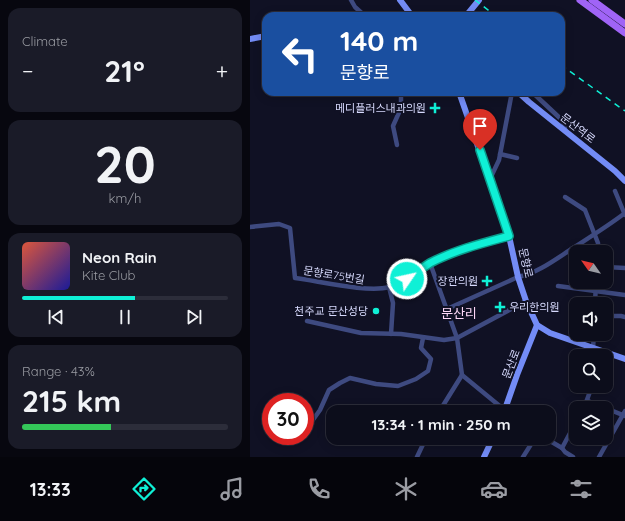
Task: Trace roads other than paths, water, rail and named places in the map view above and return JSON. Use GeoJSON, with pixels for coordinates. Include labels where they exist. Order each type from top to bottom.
{"type":"FeatureCollection","features":[{"type":"Feature","properties":{"kind":"main road"},"geometry":{"type":"LineString","coordinates":[[400,0],[409,12]]}},
{"type":"Feature","properties":{"kind":"main road"},"geometry":{"type":"LineString","coordinates":[[469,12],[479,0]]}},
{"type":"Feature","properties":{"kind":"main road"},"geometry":{"type":"LineString","coordinates":[[580,0],[625,33]]}},
{"type":"Feature","properties":{"kind":"main road"},"geometry":{"type":"LineString","coordinates":[[592,0],[625,24]]}},
{"type":"Feature","properties":{"kind":"main road"},"geometry":{"type":"LineString","coordinates":[[250,39],[262,37]]}},
{"type":"Feature","properties":{"kind":"main road","name":"문향로"},"geometry":{"type":"LineString","coordinates":[[460,96],[509,236],[518,277],[526,301],[537,325]]}},
{"type":"Feature","properties":{"kind":"main road","name":"문산역로"},"geometry":{"type":"LineString","coordinates":[[522,96],[625,181]]}},
{"type":"Feature","properties":{"kind":"main road"},"geometry":{"type":"LineString","coordinates":[[537,325],[550,333],[593,348]]}},
{"type":"Feature","properties":{"kind":"main road","name":"문산로"},"geometry":{"type":"LineString","coordinates":[[507,405],[517,375],[537,325]]}},
{"type":"Feature","properties":{"kind":"main road"},"geometry":{"type":"LineString","coordinates":[[613,356],[625,359]]}},
{"type":"Feature","properties":{"kind":"main road"},"geometry":{"type":"LineString","coordinates":[[484,457],[490,445]]}},
{"type":"Feature","properties":{"kind":"street"},"geometry":{"type":"LineString","coordinates":[[351,0],[355,7],[361,12]]}},
{"type":"Feature","properties":{"kind":"street"},"geometry":{"type":"LineString","coordinates":[[397,145],[393,126],[401,108],[401,96]]}},
{"type":"Feature","properties":{"kind":"street"},"geometry":{"type":"LineString","coordinates":[[490,179],[499,160],[511,96]]}},
{"type":"Feature","properties":{"kind":"street"},"geometry":{"type":"LineString","coordinates":[[536,96],[564,121],[566,132]]}},
{"type":"Feature","properties":{"kind":"street"},"geometry":{"type":"LineString","coordinates":[[500,154],[517,158]]}},
{"type":"Feature","properties":{"kind":"street"},"geometry":{"type":"LineString","coordinates":[[447,309],[518,277],[528,275],[542,268],[625,214],[615,191]]}},
{"type":"Feature","properties":{"kind":"street"},"geometry":{"type":"LineString","coordinates":[[566,197],[585,210],[598,245]]}},
{"type":"Feature","properties":{"kind":"street","name":"문향로75번길"},"geometry":{"type":"LineString","coordinates":[[250,227],[279,224],[290,228],[296,278],[374,290],[389,287],[407,279],[430,263],[467,248],[509,236]]}},
{"type":"Feature","properties":{"kind":"street"},"geometry":{"type":"LineString","coordinates":[[430,263],[457,338],[462,374],[443,405]]}},
{"type":"Feature","properties":{"kind":"street"},"geometry":{"type":"LineString","coordinates":[[613,267],[625,268]]}},
{"type":"Feature","properties":{"kind":"street"},"geometry":{"type":"LineString","coordinates":[[558,286],[625,295]]}},
{"type":"Feature","properties":{"kind":"street"},"geometry":{"type":"LineString","coordinates":[[389,287],[393,303],[391,334]]}},
{"type":"Feature","properties":{"kind":"street"},"geometry":{"type":"LineString","coordinates":[[595,291],[595,297]]}},
{"type":"Feature","properties":{"kind":"street"},"geometry":{"type":"LineString","coordinates":[[307,321],[349,331],[444,340],[457,338],[526,301]]}},
{"type":"Feature","properties":{"kind":"street"},"geometry":{"type":"LineString","coordinates":[[613,316],[625,317]]}},
{"type":"Feature","properties":{"kind":"street"},"geometry":{"type":"LineString","coordinates":[[314,418],[320,410],[329,390],[340,382],[350,378],[376,384],[398,386],[416,379],[428,370],[431,359],[421,348],[423,338]]}},
{"type":"Feature","properties":{"kind":"street"},"geometry":{"type":"LineString","coordinates":[[593,348],[594,341]]}},
{"type":"Feature","properties":{"kind":"street","name":"문산로"},"geometry":{"type":"LineString","coordinates":[[462,374],[497,405]]}},
{"type":"Feature","properties":{"kind":"street"},"geometry":{"type":"LineString","coordinates":[[588,401],[590,393]]}},
{"type":"Feature","properties":{"kind":"street"},"geometry":{"type":"LineString","coordinates":[[599,457],[624,414],[613,410]]}},
{"type":"Feature","properties":{"kind":"street"},"geometry":{"type":"LineString","coordinates":[[563,453],[569,439]]}},
{"type":"Feature","properties":{"kind":"street"},"geometry":{"type":"LineString","coordinates":[[418,457],[423,445]]}},
{"type":"Feature","properties":{"kind":"street"},"geometry":{"type":"LineString","coordinates":[[523,457],[531,445]]}},
{"type":"Feature","properties":{"kind":"street"},"geometry":{"type":"LineString","coordinates":[[553,445],[563,453],[573,457]]}},
{"type":"Feature","properties":{"kind":"railway"},"geometry":{"type":"LineString","coordinates":[[475,0],[491,12]]}},
{"type":"Feature","properties":{"kind":"railway"},"geometry":{"type":"LineString","coordinates":[[565,68],[625,111]]}},
{"type":"Feature","properties":{"kind":"place","name":"메디플러스내과의원"},"geometry":{"type":"Point","coordinates":[435,108]}},
{"type":"Feature","properties":{"kind":"place","name":"장한의원"},"geometry":{"type":"Point","coordinates":[487,281]}},
{"type":"Feature","properties":{"kind":"place","name":"우리한의원"},"geometry":{"type":"Point","coordinates":[500,307]}},
{"type":"Feature","properties":{"kind":"place","name":"천주교 문산성당"},"geometry":{"type":"Point","coordinates":[376,311]}},
{"type":"Feature","properties":{"kind":"district","name":"문산리"},"geometry":{"type":"Point","coordinates":[459,313]}}]}
